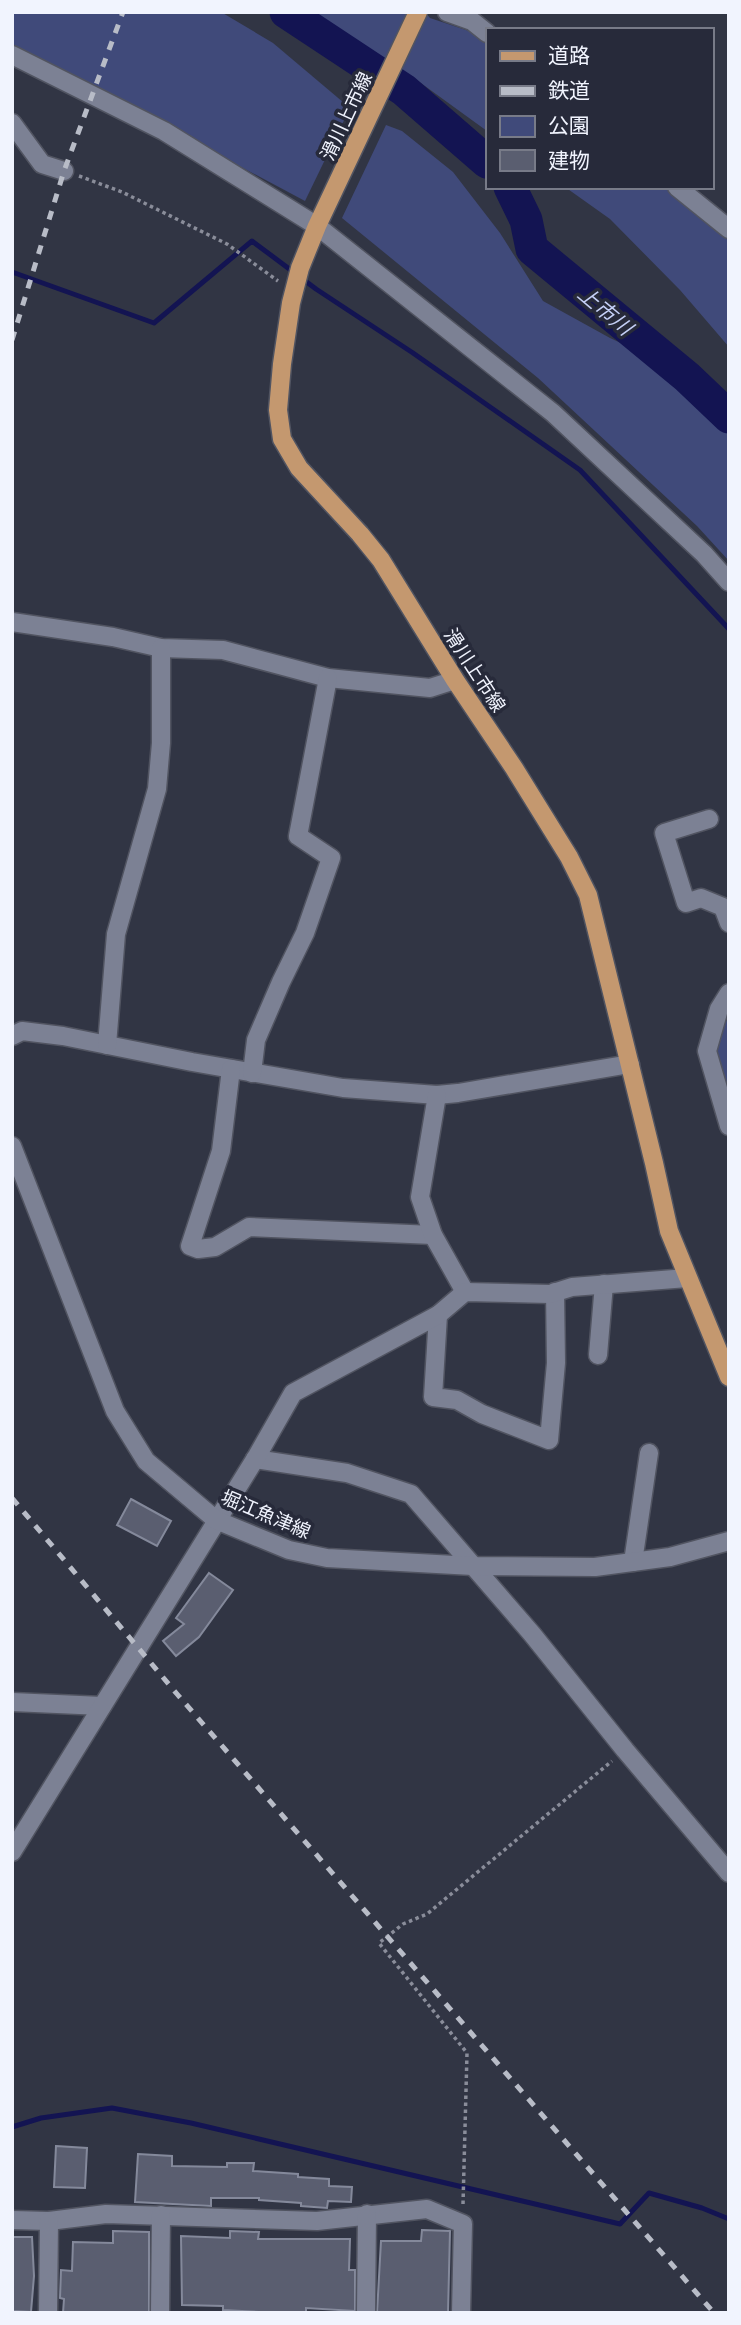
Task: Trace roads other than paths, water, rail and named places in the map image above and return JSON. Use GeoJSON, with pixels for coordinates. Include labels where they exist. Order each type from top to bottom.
{"type":"FeatureCollection","features":[{"type":"Feature","properties":{"kind":"main road","name":"滑川上市線"},"geometry":{"type":"LineString","coordinates":[[418,12],[317,226],[300,268],[282,364],[279,399],[282,439],[299,468],[381,560],[455,680],[521,779],[569,857],[588,895],[669,1231],[729,1377]]}},
{"type":"Feature","properties":{"kind":"street"},"geometry":{"type":"LineString","coordinates":[[447,12],[472,21],[486,32]]}},
{"type":"Feature","properties":{"kind":"street"},"geometry":{"type":"LineString","coordinates":[[12,55],[164,131],[317,226],[552,413],[704,554],[729,582]]}},
{"type":"Feature","properties":{"kind":"street"},"geometry":{"type":"LineString","coordinates":[[12,123],[42,164],[64,171]]}},
{"type":"Feature","properties":{"kind":"street"},"geometry":{"type":"LineString","coordinates":[[679,189],[729,229]]}},
{"type":"Feature","properties":{"kind":"street"},"geometry":{"type":"LineString","coordinates":[[12,622],[113,637],[161,648],[223,650],[328,678],[430,688],[455,680]]}},
{"type":"Feature","properties":{"kind":"street"},"geometry":{"type":"LineString","coordinates":[[107,1045],[116,934],[157,789],[161,743],[161,648]]}},
{"type":"Feature","properties":{"kind":"street"},"geometry":{"type":"LineString","coordinates":[[252,1073],[257,1040],[305,933],[331,858],[298,836],[328,678]]}},
{"type":"Feature","properties":{"kind":"street"},"geometry":{"type":"LineString","coordinates":[[709,819],[664,833],[685,903],[701,898],[723,907],[729,923]]}},
{"type":"Feature","properties":{"kind":"street"},"geometry":{"type":"LineString","coordinates":[[729,993],[719,1009],[707,1051],[729,1126]]}},
{"type":"Feature","properties":{"kind":"street"},"geometry":{"type":"LineString","coordinates":[[15,1033],[63,1036],[343,1088],[437,1095],[630,1064]]}},
{"type":"Feature","properties":{"kind":"street"},"geometry":{"type":"LineString","coordinates":[[231,1069],[221,1151],[190,1245],[198,1249],[215,1247],[249,1227],[433,1235]]}},
{"type":"Feature","properties":{"kind":"street"},"geometry":{"type":"LineString","coordinates":[[437,1095],[420,1197],[433,1235],[465,1292]]}},
{"type":"Feature","properties":{"kind":"street","name":"堀江魚津線"},"geometry":{"type":"LineString","coordinates":[[12,1146],[116,1411],[146,1461],[216,1520],[289,1550],[327,1558],[473,1566],[595,1567],[670,1557],[729,1541]]}},
{"type":"Feature","properties":{"kind":"street"},"geometry":{"type":"LineString","coordinates":[[12,1852],[293,1393],[438,1315],[465,1292],[555,1292],[572,1287],[687,1278]]}},
{"type":"Feature","properties":{"kind":"street"},"geometry":{"type":"LineString","coordinates":[[598,1355],[604,1284]]}},
{"type":"Feature","properties":{"kind":"street"},"geometry":{"type":"LineString","coordinates":[[438,1315],[433,1397],[457,1400],[482,1414],[550,1440],[556,1363],[555,1292]]}},
{"type":"Feature","properties":{"kind":"street"},"geometry":{"type":"LineString","coordinates":[[634,1562],[649,1453]]}},
{"type":"Feature","properties":{"kind":"street"},"geometry":{"type":"LineString","coordinates":[[255,1459],[347,1473],[411,1494],[532,1633],[625,1750],[729,1873]]}},
{"type":"Feature","properties":{"kind":"street"},"geometry":{"type":"LineString","coordinates":[[12,1702],[102,1706]]}},
{"type":"Feature","properties":{"kind":"street"},"geometry":{"type":"LineString","coordinates":[[12,2220],[49,2221],[106,2214],[317,2221],[427,2209],[463,2224],[461,2313]]}},
{"type":"Feature","properties":{"kind":"street"},"geometry":{"type":"LineString","coordinates":[[366,2313],[367,2214]]}},
{"type":"Feature","properties":{"kind":"street"},"geometry":{"type":"LineString","coordinates":[[160,2313],[161,2216]]}},
{"type":"Feature","properties":{"kind":"street"},"geometry":{"type":"LineString","coordinates":[[48,2313],[49,2221]]}},
{"type":"Feature","properties":{"kind":"waterway","name":"上市川"},"geometry":{"type":"LineString","coordinates":[[286,12],[404,90],[486,161]]}},
{"type":"Feature","properties":{"kind":"waterway","name":"上市川"},"geometry":{"type":"LineString","coordinates":[[511,189],[526,220],[532,249],[687,377],[729,417]]}},
{"type":"Feature","properties":{"kind":"waterway"},"geometry":{"type":"LineString","coordinates":[[12,272],[154,323],[252,241],[316,289],[580,470],[729,629]]}},
{"type":"Feature","properties":{"kind":"waterway"},"geometry":{"type":"LineString","coordinates":[[12,2127],[41,2118],[112,2108],[191,2123],[620,2224],[649,2193],[702,2208],[729,2219]]}},
{"type":"Feature","properties":{"kind":"railway"},"geometry":{"type":"LineString","coordinates":[[12,340],[64,171],[123,12]]}},
{"type":"Feature","properties":{"kind":"railway"},"geometry":{"type":"LineString","coordinates":[[12,1498],[177,1694],[714,2313]]}}]}
